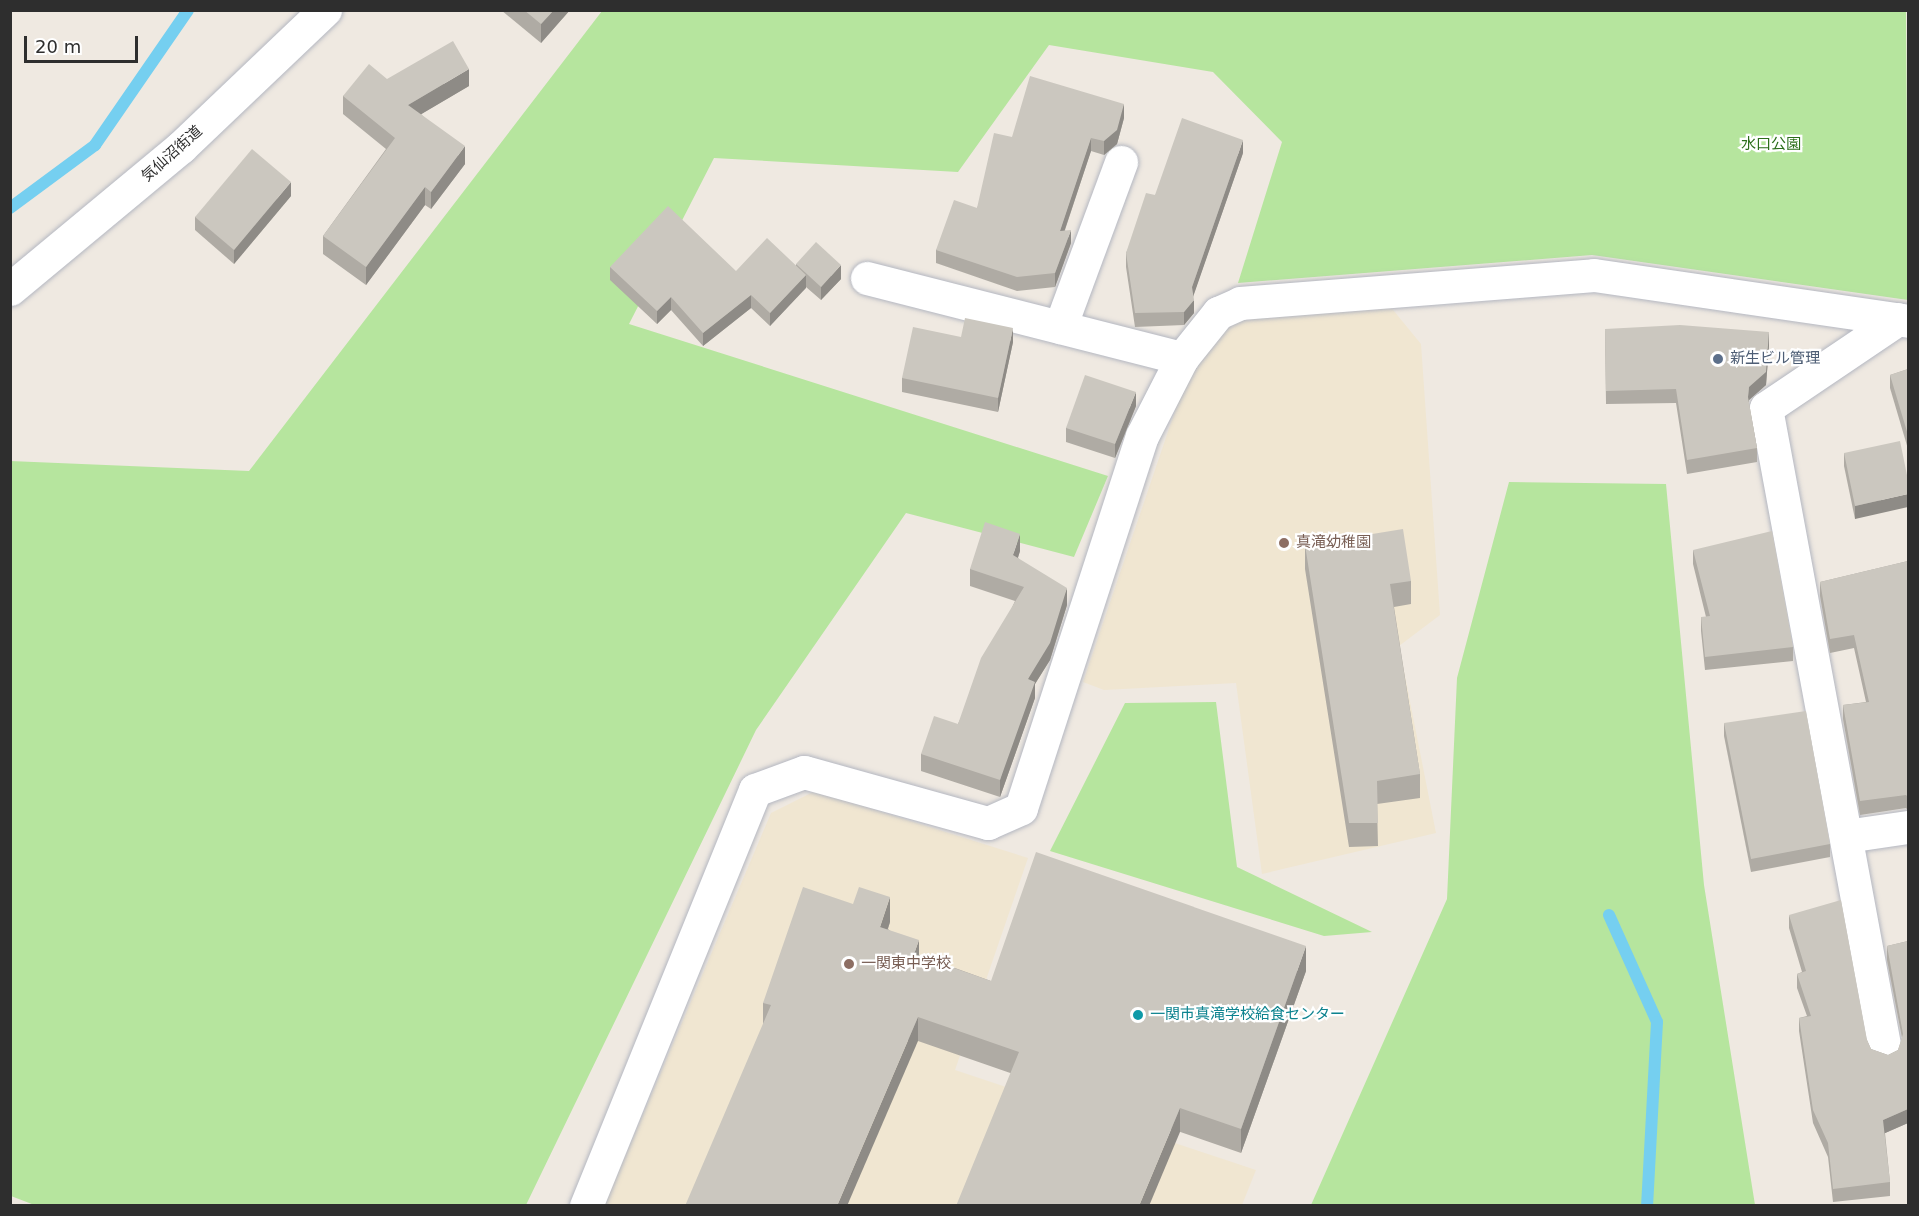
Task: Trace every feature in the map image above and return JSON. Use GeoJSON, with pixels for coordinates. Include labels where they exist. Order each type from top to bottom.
{"type":"FeatureCollection","features":[{"type":"Feature","properties":{"kind":"street","name":"気仙沼街道"},"geometry":{"type":"LineString","coordinates":[[10,289],[181,147],[325,10]]}},
{"type":"Feature","properties":{"kind":"street"},"geometry":{"type":"LineString","coordinates":[[1060,327],[1121,162]]}},
{"type":"Feature","properties":{"kind":"street"},"geometry":{"type":"LineString","coordinates":[[586,1206],[754,790],[804,772],[988,823],[1021,808],[1142,436],[1182,358],[1218,313],[1240,303],[1520,278],[1594,275],[1903,320]]}},
{"type":"Feature","properties":{"kind":"street"},"geometry":{"type":"LineString","coordinates":[[867,278],[1182,358]]}},
{"type":"Feature","properties":{"kind":"street"},"geometry":{"type":"LineString","coordinates":[[1885,1050],[1766,408],[1903,320]]}},
{"type":"Feature","properties":{"kind":"street"},"geometry":{"type":"LineString","coordinates":[[1846,836],[1908,827]]}},
{"type":"Feature","properties":{"kind":"shaded area","name":"真滝幼稚園"},"geometry":{"type":"Polygon","coordinates":[[[1389,305],[1421,344],[1440,615],[1399,646],[1436,833],[1262,874],[1236,683],[1104,690],[1083,682],[1195,352],[1237,317],[1389,305]]]}},
{"type":"Feature","properties":{"kind":"shaded area","name":"一関東中学校"},"geometry":{"type":"Polygon","coordinates":[[[815,791],[1028,858],[955,1070],[1256,1170],[1242,1205],[604,1206],[771,813],[815,791]]]}},
{"type":"Feature","properties":{"kind":"green space","name":"水口公園"},"geometry":{"type":"Polygon","coordinates":[[[602,11],[1906,11],[1908,300],[1592,255],[1238,283],[1282,142],[1213,72],[1049,45],[958,172],[714,158],[629,324],[1108,476],[1074,557],[906,513],[756,730],[526,1205],[37,1206],[11,1196],[10,461],[249,471],[602,11]]]}},
{"type":"Feature","properties":{"kind":"green space"},"geometry":{"type":"Polygon","coordinates":[[[1509,482],[1666,484],[1704,885],[1755,1205],[1311,1205],[1447,899],[1457,678],[1509,482]]]}},
{"type":"Feature","properties":{"kind":"green space"},"geometry":{"type":"Polygon","coordinates":[[[1216,702],[1237,867],[1372,932],[1324,936],[1050,851],[1125,703],[1216,702]]]}},
{"type":"Feature","properties":{"kind":"building"},"geometry":{"type":"Polygon","coordinates":[[[524,10],[554,10],[541,24],[524,10]]]}},
{"type":"Feature","properties":{"kind":"building"},"geometry":{"type":"Polygon","coordinates":[[[453,41],[469,69],[408,105],[465,146],[431,192],[425,187],[366,267],[323,236],[395,138],[343,96],[369,64],[387,79],[453,41]]]}},
{"type":"Feature","properties":{"kind":"building"},"geometry":{"type":"Polygon","coordinates":[[[1030,76],[1124,104],[1117,130],[1104,141],[1091,138],[1060,231],[1071,230],[1055,273],[1017,277],[936,250],[954,200],[977,208],[994,133],[1012,137],[1030,76]]]}},
{"type":"Feature","properties":{"kind":"building"},"geometry":{"type":"Polygon","coordinates":[[[1182,118],[1243,140],[1192,287],[1194,300],[1184,312],[1135,313],[1126,253],[1146,193],[1155,195],[1182,118]]]}},
{"type":"Feature","properties":{"kind":"building"},"geometry":{"type":"Polygon","coordinates":[[[252,149],[291,182],[234,250],[195,217],[252,149]]]}},
{"type":"Feature","properties":{"kind":"building"},"geometry":{"type":"Polygon","coordinates":[[[668,206],[736,271],[767,238],[806,275],[770,313],[751,295],[703,333],[671,297],[657,311],[610,267],[668,206]]]}},
{"type":"Feature","properties":{"kind":"building"},"geometry":{"type":"Polygon","coordinates":[[[816,242],[841,265],[821,287],[796,264],[816,242]]]}},
{"type":"Feature","properties":{"kind":"building"},"geometry":{"type":"Polygon","coordinates":[[[965,318],[1013,328],[998,398],[902,378],[913,327],[961,337],[965,318]]]}},
{"type":"Feature","properties":{"kind":"building"},"geometry":{"type":"Polygon","coordinates":[[[1680,325],[1769,332],[1766,372],[1749,387],[1748,397],[1757,448],[1687,460],[1676,389],[1606,391],[1605,329],[1680,325]]]}},
{"type":"Feature","properties":{"kind":"building"},"geometry":{"type":"Polygon","coordinates":[[[1908,369],[1908,435],[1890,375],[1908,369]]]}},
{"type":"Feature","properties":{"kind":"building"},"geometry":{"type":"Polygon","coordinates":[[[1085,375],[1136,392],[1115,444],[1066,428],[1085,375]]]}},
{"type":"Feature","properties":{"kind":"building"},"geometry":{"type":"Polygon","coordinates":[[[1900,441],[1908,480],[1908,494],[1855,506],[1844,453],[1900,441]]]}},
{"type":"Feature","properties":{"kind":"building"},"geometry":{"type":"Polygon","coordinates":[[[985,522],[1020,534],[1013,555],[1067,588],[1050,643],[1028,679],[1035,682],[1000,780],[921,754],[934,716],[958,724],[981,658],[1024,587],[970,569],[985,522]]]}},
{"type":"Feature","properties":{"kind":"building"},"geometry":{"type":"Polygon","coordinates":[[[1403,529],[1411,581],[1390,584],[1420,774],[1377,781],[1378,823],[1349,823],[1305,545],[1403,529]]]}},
{"type":"Feature","properties":{"kind":"building"},"geometry":{"type":"Polygon","coordinates":[[[1772,531],[1793,647],[1705,657],[1701,617],[1710,616],[1693,550],[1772,531]]]}},
{"type":"Feature","properties":{"kind":"building"},"geometry":{"type":"Polygon","coordinates":[[[1908,561],[1908,797],[1906,795],[1860,801],[1843,705],[1869,702],[1854,635],[1830,639],[1820,582],[1908,561]]]}},
{"type":"Feature","properties":{"kind":"building"},"geometry":{"type":"Polygon","coordinates":[[[1806,711],[1830,844],[1751,859],[1724,723],[1806,711]]]}},
{"type":"Feature","properties":{"kind":"building"},"geometry":{"type":"Polygon","coordinates":[[[1036,852],[1306,946],[1241,1129],[1180,1108],[1139,1206],[956,1206],[1019,1052],[918,1017],[837,1206],[685,1206],[771,1005],[763,1003],[803,887],[853,904],[859,887],[890,897],[880,927],[919,940],[914,954],[991,981],[1036,852]]]}},
{"type":"Feature","properties":{"kind":"building"},"geometry":{"type":"Polygon","coordinates":[[[1841,900],[1867,1040],[1871,1049],[1888,1055],[1898,1050],[1903,1034],[1887,946],[1908,941],[1908,1109],[1883,1120],[1890,1182],[1833,1189],[1828,1143],[1813,1110],[1799,1018],[1811,1016],[1797,974],[1806,971],[1789,915],[1841,900]]]}},
{"type":"Feature","properties":{"kind":"waterway"},"geometry":{"type":"LineString","coordinates":[[10,208],[95,145],[188,10]]}},
{"type":"Feature","properties":{"kind":"waterway"},"geometry":{"type":"LineString","coordinates":[[1609,915],[1657,1022],[1647,1206]]}},
{"type":"Feature","properties":{"kind":"place","name":"新生ビル管理"},"geometry":{"type":"Point","coordinates":[1718,359]}},
{"type":"Feature","properties":{"kind":"place","name":"真滝幼稚園"},"geometry":{"type":"Point","coordinates":[1284,543]}},
{"type":"Feature","properties":{"kind":"place","name":"一関東中学校"},"geometry":{"type":"Point","coordinates":[849,964]}},
{"type":"Feature","properties":{"kind":"place","name":"一関市真滝学校給食センター"},"geometry":{"type":"Point","coordinates":[1138,1015]}}]}
